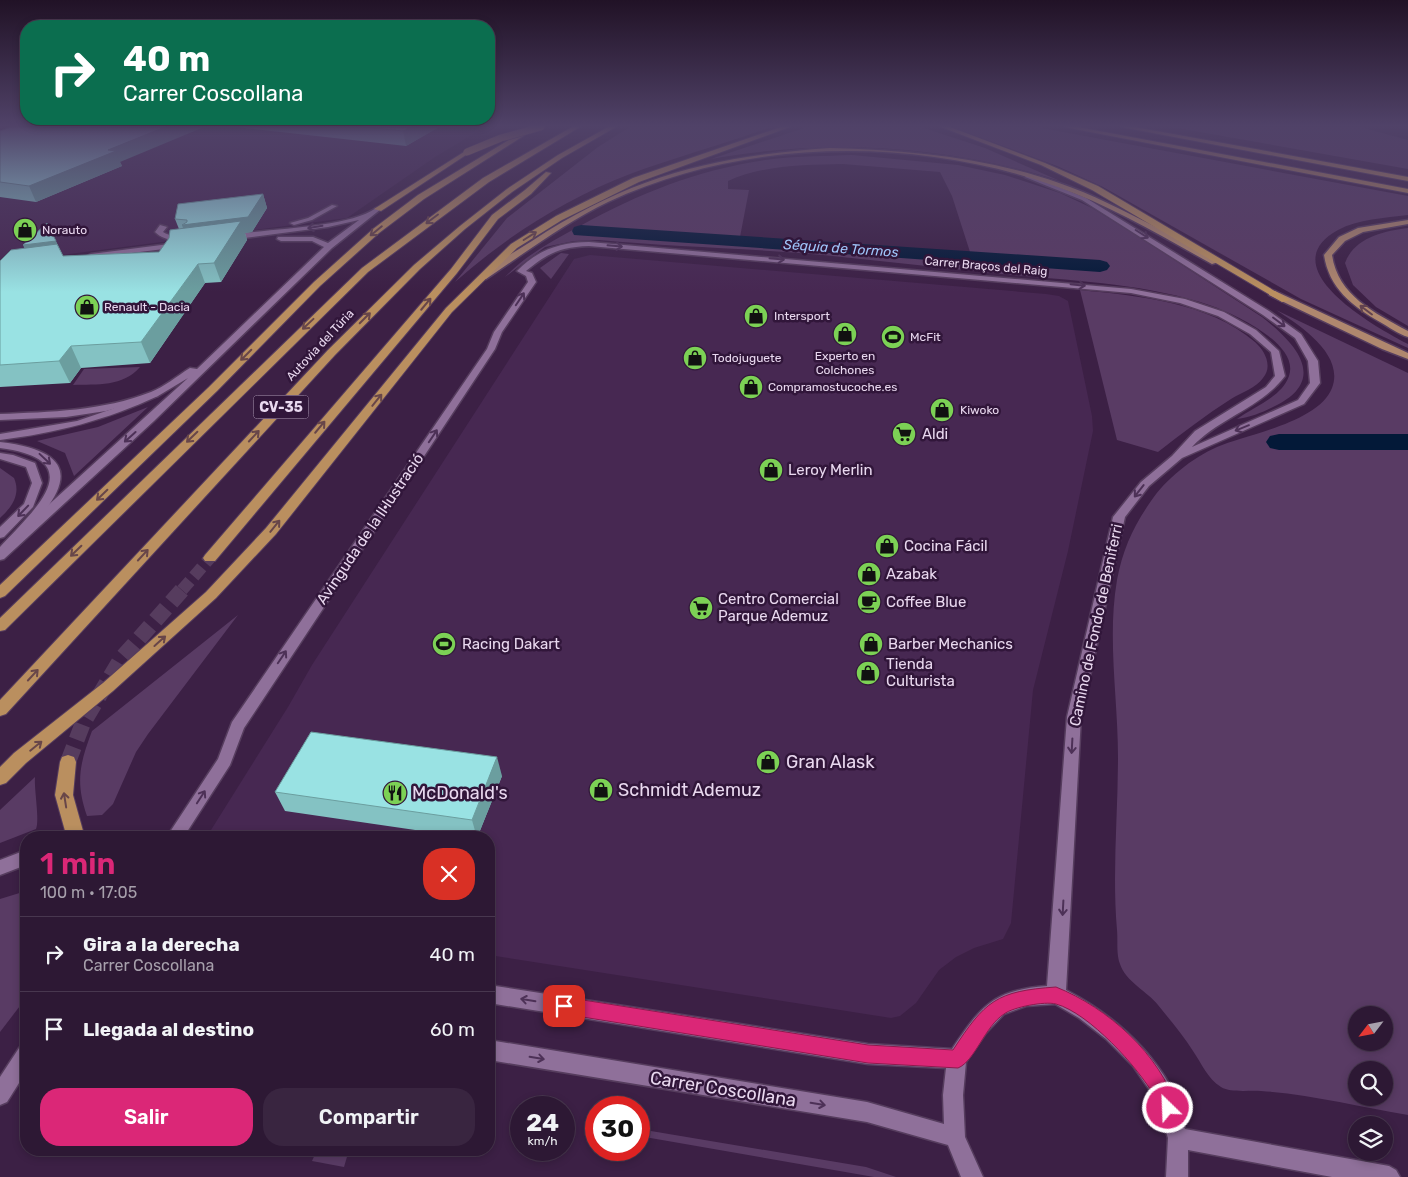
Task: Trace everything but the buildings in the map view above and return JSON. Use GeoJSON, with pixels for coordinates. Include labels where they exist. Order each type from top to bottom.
{"type":"FeatureCollection","features":[{"type":"Feature","properties":{"kind":"highway"},"geometry":{"type":"LineString","coordinates":[[378,209],[420,182]]}},
{"type":"Feature","properties":{"kind":"highway"},"geometry":{"type":"LineString","coordinates":[[0,593],[213,389],[317,284],[376,231],[421,197],[445,182]]}},
{"type":"Feature","properties":{"kind":"highway","name":"Autovia del Túria"},"geometry":{"type":"LineString","coordinates":[[0,626],[365,270],[483,182]]}},
{"type":"Feature","properties":{"kind":"highway","name":"Autovia del Túria"},"geometry":{"type":"LineString","coordinates":[[0,710],[347,335],[416,267],[466,224],[524,182]]}},
{"type":"Feature","properties":{"kind":"highway"},"geometry":{"type":"LineString","coordinates":[[210,558],[454,271],[495,217],[539,182]]}},
{"type":"Feature","properties":{"kind":"highway"},"geometry":{"type":"LineString","coordinates":[[0,778],[20,758],[108,687],[211,595],[271,531],[449,310],[514,246],[559,218],[632,182]]}},
{"type":"Feature","properties":{"kind":"highway"},"geometry":{"type":"LineString","coordinates":[[1082,182],[1285,300]]}},
{"type":"Feature","properties":{"kind":"highway"},"geometry":{"type":"LineString","coordinates":[[1360,182],[1408,191]]}},
{"type":"Feature","properties":{"kind":"highway"},"geometry":{"type":"LineString","coordinates":[[68,762],[64,795],[74,831]]}},
{"type":"Feature","properties":{"kind":"main road"},"geometry":{"type":"LineString","coordinates":[[480,279],[570,219],[608,199],[651,182]]}},
{"type":"Feature","properties":{"kind":"main road"},"geometry":{"type":"LineString","coordinates":[[1045,182],[1079,193],[1146,224],[1285,300],[1408,356]]}},
{"type":"Feature","properties":{"kind":"main road"},"geometry":{"type":"LineString","coordinates":[[1408,222],[1361,230],[1342,239],[1328,255],[1331,274],[1341,291],[1372,314],[1408,334]]}},
{"type":"Feature","properties":{"kind":"street","name":"Camino de Fondo de Beniferri"},"geometry":{"type":"LineString","coordinates":[[1040,182],[1084,199],[1257,307],[1298,336],[1313,361],[1315,383],[1301,402],[1176,458]]}},
{"type":"Feature","properties":{"kind":"street"},"geometry":{"type":"LineString","coordinates":[[220,239],[301,222],[334,206]]}},
{"type":"Feature","properties":{"kind":"street"},"geometry":{"type":"LineString","coordinates":[[220,239],[347,221],[378,209]]}},
{"type":"Feature","properties":{"kind":"street"},"geometry":{"type":"LineString","coordinates":[[0,555],[150,419],[329,246],[378,209]]}},
{"type":"Feature","properties":{"kind":"street"},"geometry":{"type":"LineString","coordinates":[[162,227],[159,232],[164,236],[175,238],[194,235]]}},
{"type":"Feature","properties":{"kind":"street"},"geometry":{"type":"LineString","coordinates":[[220,239],[301,238],[313,239],[329,246]]}},
{"type":"Feature","properties":{"kind":"street","name":"Carrer Braços del Raig"},"geometry":{"type":"LineString","coordinates":[[566,244],[599,244],[1078,285],[1131,291],[1182,301],[1221,314]]}},
{"type":"Feature","properties":{"kind":"street","name":"Avinguda de la Il·lustració"},"geometry":{"type":"LineString","coordinates":[[179,831],[225,760],[237,726],[491,349],[498,332],[532,282],[529,275],[521,271],[548,250],[566,244]]}},
{"type":"Feature","properties":{"kind":"street"},"geometry":{"type":"LineString","coordinates":[[80,257],[190,245]]}},
{"type":"Feature","properties":{"kind":"street","name":"Camino de Fondo de Beniferri"},"geometry":{"type":"LineString","coordinates":[[1056,995],[1074,717],[1119,517],[1145,484],[1176,458],[1199,433],[1269,389],[1280,376],[1276,351],[1253,332],[1221,314]]}},
{"type":"Feature","properties":{"kind":"street"},"geometry":{"type":"LineString","coordinates":[[0,437],[49,431],[88,422],[125,409],[155,394],[207,360],[242,331]]}},
{"type":"Feature","properties":{"kind":"street"},"geometry":{"type":"LineString","coordinates":[[0,417],[66,414],[106,408],[155,394]]}},
{"type":"Feature","properties":{"kind":"street"},"geometry":{"type":"LineString","coordinates":[[0,445],[35,451],[48,460],[55,472],[53,488],[47,502],[0,555]]}},
{"type":"Feature","properties":{"kind":"street"},"geometry":{"type":"LineString","coordinates":[[0,456],[9,457],[30,465],[37,483],[29,505],[0,534]]}},
{"type":"Feature","properties":{"kind":"street"},"geometry":{"type":"LineString","coordinates":[[0,868],[20,860]]}},
{"type":"Feature","properties":{"kind":"street"},"geometry":{"type":"LineString","coordinates":[[495,995],[868,1054],[958,1059]]}},
{"type":"Feature","properties":{"kind":"street"},"geometry":{"type":"LineString","coordinates":[[972,1177],[955,1137],[953,1095],[958,1059],[979,1026],[998,1007],[1026,997],[1056,995],[1086,1011],[1113,1032],[1140,1059],[1163,1093],[1178,1138],[1177,1177]]}},
{"type":"Feature","properties":{"kind":"street","name":"Carrer Coscollana"},"geometry":{"type":"LineString","coordinates":[[495,1051],[866,1112],[955,1137]]}},
{"type":"Feature","properties":{"kind":"street"},"geometry":{"type":"LineString","coordinates":[[0,1095],[20,1064]]}},
{"type":"Feature","properties":{"kind":"street"},"geometry":{"type":"LineString","coordinates":[[1178,1138],[1389,1177]]}},
{"type":"Feature","properties":{"kind":"shaded area"},"geometry":{"type":"Polygon","coordinates":[[[0,182],[399,182],[347,218],[0,263],[0,182]]]}},
{"type":"Feature","properties":{"kind":"shaded area"},"geometry":{"type":"Polygon","coordinates":[[[553,182],[611,182],[560,207],[516,234],[455,282],[507,218],[553,182]]]}},
{"type":"Feature","properties":{"kind":"shaded area"},"geometry":{"type":"Polygon","coordinates":[[[728,182],[728,189],[749,190],[740,237],[970,252],[952,196],[945,182],[1026,182],[1060,193],[1092,208],[1262,317],[1295,349],[1301,360],[1304,372],[1301,383],[1293,394],[1277,405],[1258,414],[1237,419],[1274,396],[1289,376],[1290,364],[1285,353],[1275,342],[1249,323],[1212,306],[1161,292],[1108,284],[823,255],[599,240],[574,241],[545,247],[505,277],[540,248],[626,202],[673,183],[728,182]]]}},
{"type":"Feature","properties":{"kind":"shaded area"},"geometry":{"type":"Polygon","coordinates":[[[1092,182],[1332,182],[1408,196],[1408,215],[1363,221],[1338,230],[1320,245],[1315,262],[1322,279],[1335,295],[1374,325],[1408,344],[1408,348],[1301,299],[1092,182]]]}},
{"type":"Feature","properties":{"kind":"shaded area"},"geometry":{"type":"Polygon","coordinates":[[[1408,228],[1408,326],[1376,307],[1353,285],[1345,263],[1355,247],[1370,237],[1408,228]]]}},
{"type":"Feature","properties":{"kind":"shaded area"},"geometry":{"type":"Polygon","coordinates":[[[561,253],[569,254],[551,279],[540,268],[561,253]]]}},
{"type":"Feature","properties":{"kind":"shaded area","name":"Centro Comercial Parque Ademuz"},"geometry":{"type":"Polygon","coordinates":[[[590,255],[1046,294],[1059,296],[1068,301],[1092,416],[1093,431],[1068,551],[1033,690],[1011,923],[1003,939],[974,948],[956,957],[939,970],[916,1003],[900,1016],[891,1018],[495,956],[495,831],[210,831],[312,665],[574,259],[590,255]]]}},
{"type":"Feature","properties":{"kind":"shaded area"},"geometry":{"type":"Polygon","coordinates":[[[1080,290],[1172,303],[1216,318],[1236,329],[1259,346],[1265,354],[1268,364],[1266,373],[1257,385],[1212,411],[1158,452],[1117,440],[1080,290]]]}},
{"type":"Feature","properties":{"kind":"shaded area"},"geometry":{"type":"Polygon","coordinates":[[[1276,310],[1408,373],[1408,1115],[1361,1106],[1393,1106],[1393,1061],[1348,1061],[1348,1103],[1298,1095],[1261,1091],[1235,1091],[1221,1087],[1208,1075],[1185,1039],[1154,1000],[1127,976],[1118,956],[1115,865],[1118,735],[1113,624],[1117,580],[1122,558],[1134,529],[1145,511],[1157,493],[1180,470],[1198,457],[1217,447],[1280,426],[1313,410],[1325,400],[1332,388],[1334,376],[1332,364],[1326,352],[1307,332],[1276,310]]]}},
{"type":"Feature","properties":{"kind":"shaded area"},"geometry":{"type":"Polygon","coordinates":[[[140,367],[126,378],[118,381],[73,385],[84,369],[140,367]]]}},
{"type":"Feature","properties":{"kind":"shaded area"},"geometry":{"type":"Polygon","coordinates":[[[148,407],[74,476],[65,453],[37,441],[98,427],[148,407]]]}},
{"type":"Feature","properties":{"kind":"shaded area"},"geometry":{"type":"Polygon","coordinates":[[[0,468],[14,478],[16,495],[12,505],[0,518],[0,468]]]}},
{"type":"Feature","properties":{"kind":"shaded area"},"geometry":{"type":"Polygon","coordinates":[[[238,615],[136,752],[113,804],[102,815],[87,816],[81,793],[80,773],[84,753],[92,731],[238,615]]]}},
{"type":"Feature","properties":{"kind":"shaded area"},"geometry":{"type":"Polygon","coordinates":[[[35,777],[36,829],[20,831],[20,835],[0,843],[0,810],[35,777]]]}},
{"type":"Feature","properties":{"kind":"shaded area"},"geometry":{"type":"Polygon","coordinates":[[[20,893],[20,1006],[0,1032],[0,899],[20,893]]]}},
{"type":"Feature","properties":{"kind":"shaded area"},"geometry":{"type":"Polygon","coordinates":[[[650,1131],[866,1167],[896,1177],[874,1177],[650,1138],[650,1131]]]}},
{"type":"Feature","properties":{"kind":"shaded area"},"geometry":{"type":"Polygon","coordinates":[[[314,1156],[347,1156],[344,1167],[312,1161],[314,1156]]]}},
{"type":"Feature","properties":{"kind":"waterway","name":"Séquia de Tormos"},"geometry":{"type":"LineString","coordinates":[[581,231],[1100,266]]}},
{"type":"Feature","properties":{"kind":"waterway"},"geometry":{"type":"LineString","coordinates":[[1279,442],[1408,442]]}},
{"type":"Feature","properties":{"kind":"tunnel"},"geometry":{"type":"LineString","coordinates":[[182,590],[210,558]]}},
{"type":"Feature","properties":{"kind":"tunnel"},"geometry":{"type":"LineString","coordinates":[[68,762],[83,723],[121,659],[183,589]]}},
{"type":"Feature","properties":{"kind":"place","name":"Norauto"},"geometry":{"type":"Point","coordinates":[25,230]}},
{"type":"Feature","properties":{"kind":"place","name":"Renault - Dacia"},"geometry":{"type":"Point","coordinates":[87,307]}},
{"type":"Feature","properties":{"kind":"place","name":"Intersport"},"geometry":{"type":"Point","coordinates":[756,316]}},
{"type":"Feature","properties":{"kind":"place","name":"Experto en Colchones"},"geometry":{"type":"Point","coordinates":[845,334]}},
{"type":"Feature","properties":{"kind":"place","name":"McFit"},"geometry":{"type":"Point","coordinates":[893,337]}},
{"type":"Feature","properties":{"kind":"place","name":"Todojuguete"},"geometry":{"type":"Point","coordinates":[695,358]}},
{"type":"Feature","properties":{"kind":"place","name":"Compramostucoche.es"},"geometry":{"type":"Point","coordinates":[751,387]}},
{"type":"Feature","properties":{"kind":"place","name":"Kiwoko"},"geometry":{"type":"Point","coordinates":[942,410]}},
{"type":"Feature","properties":{"kind":"place","name":"Aldi"},"geometry":{"type":"Point","coordinates":[904,434]}},
{"type":"Feature","properties":{"kind":"place","name":"Leroy Merlin"},"geometry":{"type":"Point","coordinates":[771,470]}},
{"type":"Feature","properties":{"kind":"place","name":"Cocina Fácil"},"geometry":{"type":"Point","coordinates":[887,546]}},
{"type":"Feature","properties":{"kind":"place","name":"Azabak"},"geometry":{"type":"Point","coordinates":[869,574]}},
{"type":"Feature","properties":{"kind":"place","name":"Coffee Blue"},"geometry":{"type":"Point","coordinates":[869,602]}},
{"type":"Feature","properties":{"kind":"place","name":"Centro Comercial Parque Ademuz"},"geometry":{"type":"Point","coordinates":[701,608]}},
{"type":"Feature","properties":{"kind":"place","name":"Racing Dakart"},"geometry":{"type":"Point","coordinates":[444,644]}},
{"type":"Feature","properties":{"kind":"place","name":"Barber Mechanics"},"geometry":{"type":"Point","coordinates":[871,644]}},
{"type":"Feature","properties":{"kind":"place","name":"Tienda Culturista"},"geometry":{"type":"Point","coordinates":[868,673]}},
{"type":"Feature","properties":{"kind":"place","name":"Gran Alask"},"geometry":{"type":"Point","coordinates":[768,762]}},
{"type":"Feature","properties":{"kind":"place","name":"Schmidt Ademuz"},"geometry":{"type":"Point","coordinates":[601,790]}},
{"type":"Feature","properties":{"kind":"place","name":"McDonald's"},"geometry":{"type":"Point","coordinates":[395,793]}},
{"type":"Feature","properties":{"kind":"route"},"geometry":{"type":"LineString","coordinates":[[564,1006],[868,1054],[958,1059],[979,1026],[998,1007],[1026,997],[1056,995],[1086,1011],[1113,1032],[1140,1059],[1163,1093],[1168,1108]]}}]}
